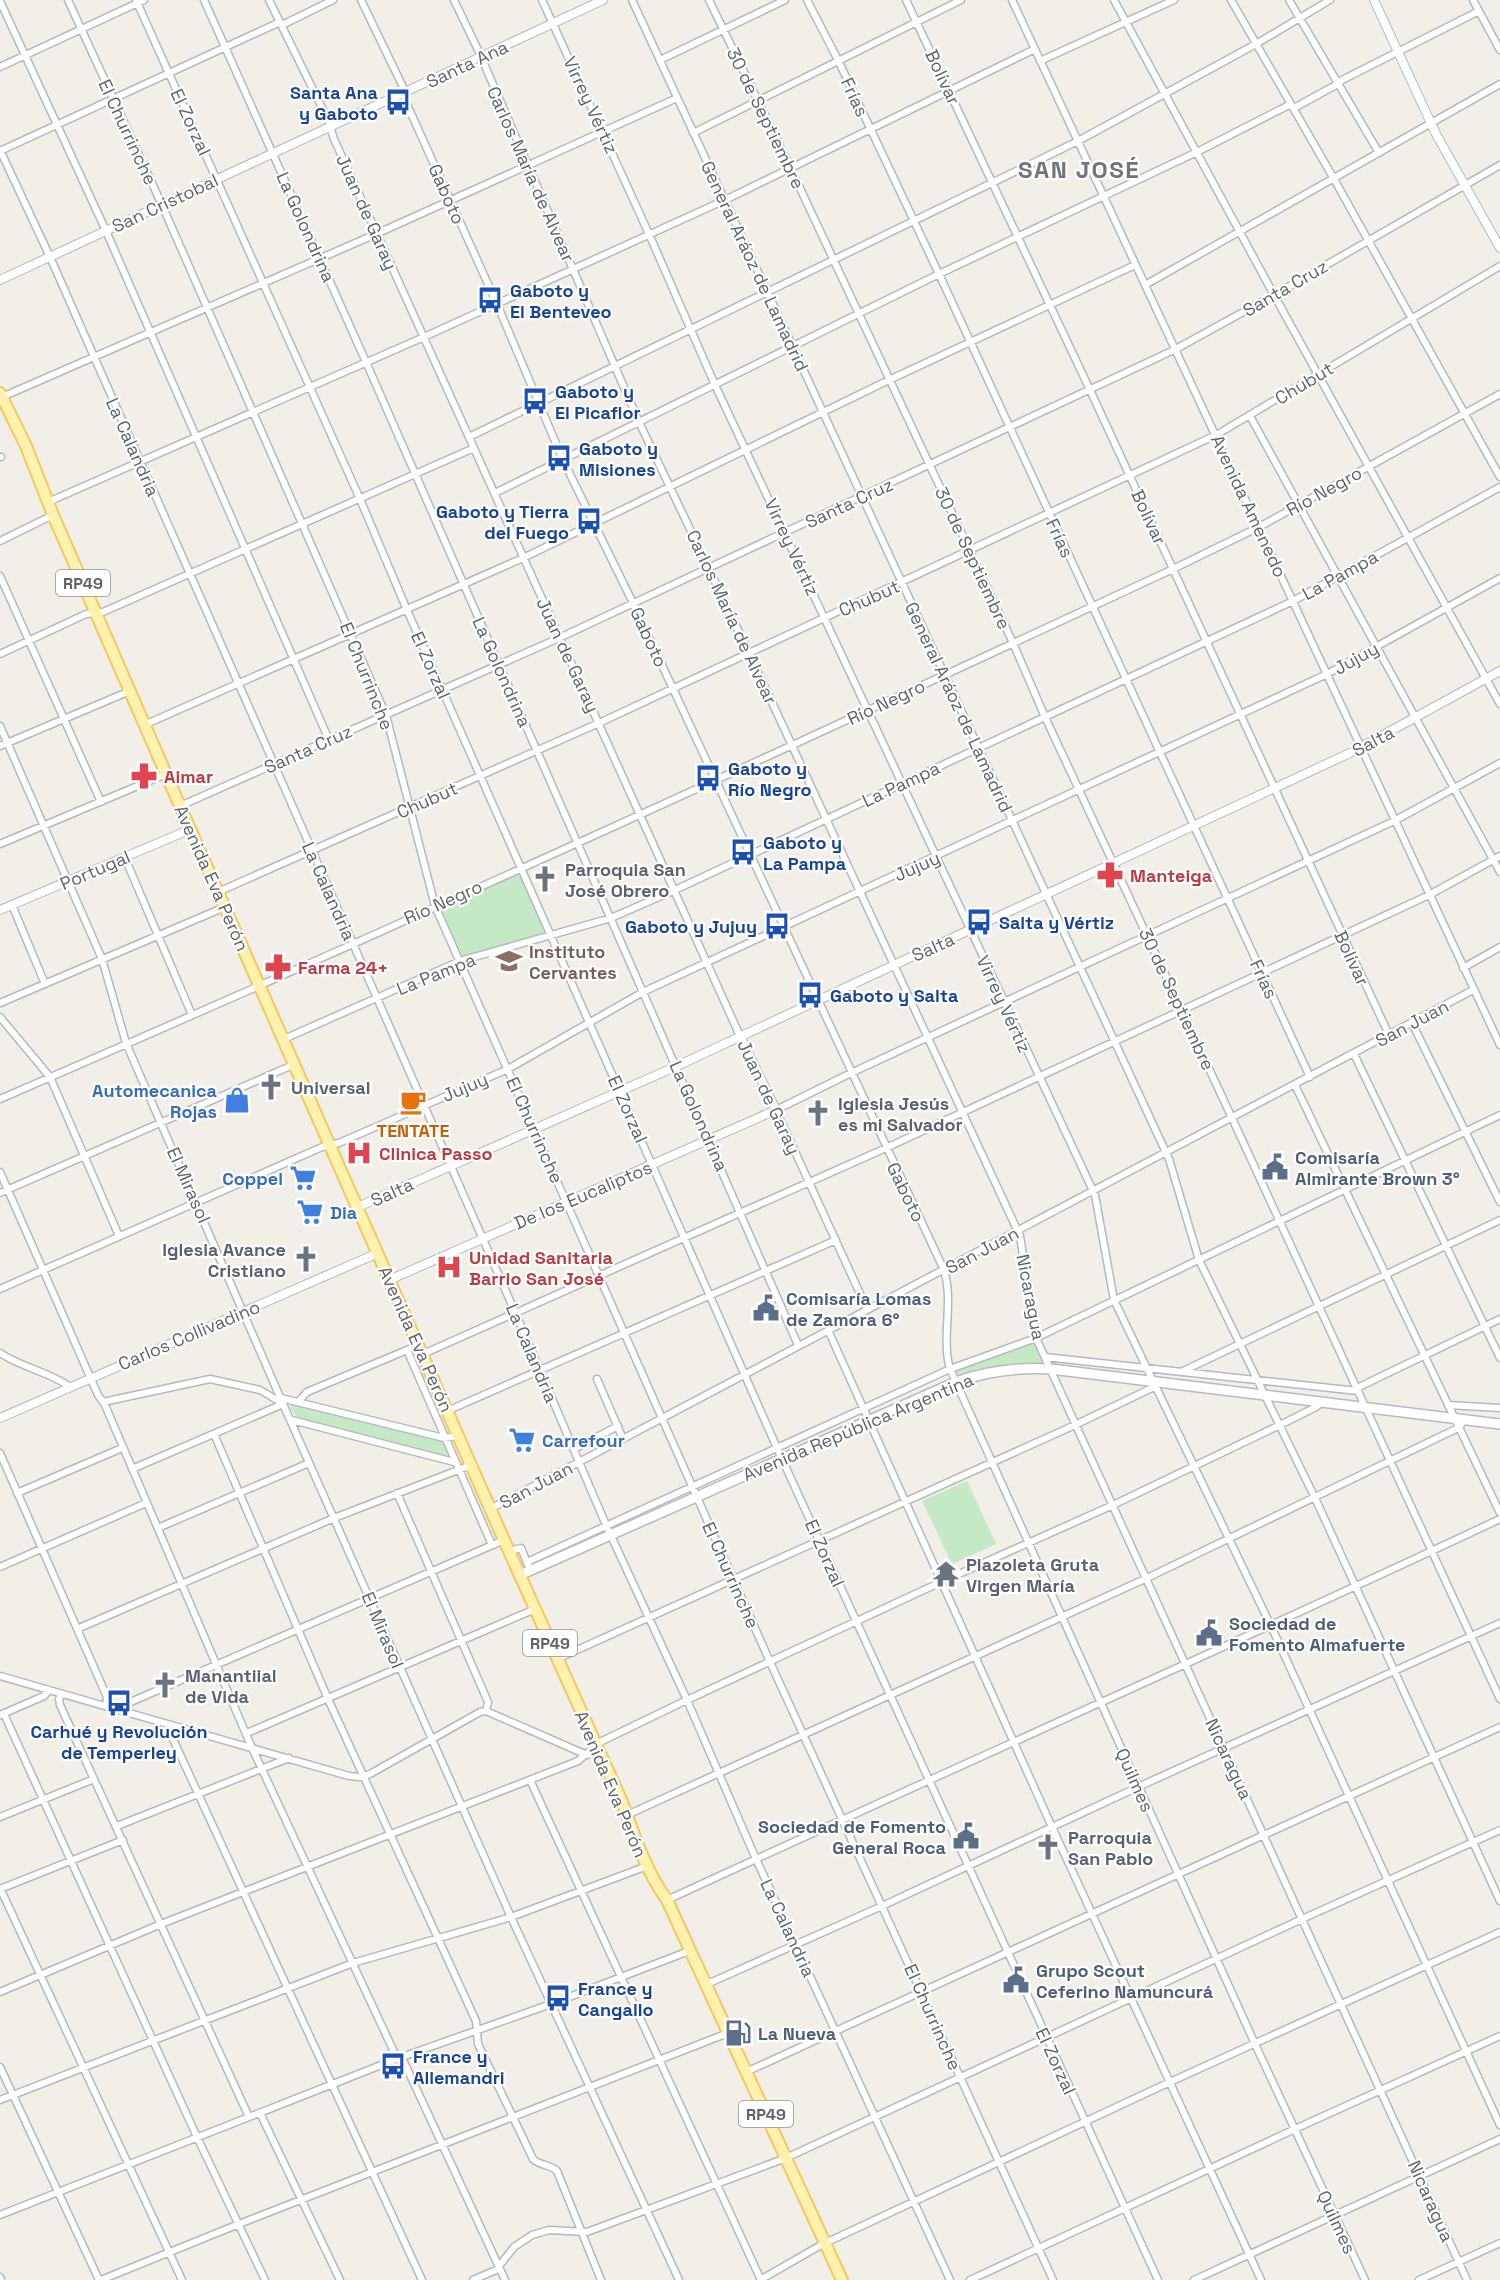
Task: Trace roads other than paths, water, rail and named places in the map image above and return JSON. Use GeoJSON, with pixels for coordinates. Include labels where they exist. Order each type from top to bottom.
{"type":"FeatureCollection","features":[{"type":"Feature","properties":{"kind":"main road","name":"Avenida Eva Perón"},"geometry":{"type":"LineString","coordinates":[[1,395],[26,446],[95,613],[627,1815],[647,1866],[667,1900],[842,2280]]}},
{"type":"Feature","properties":{"kind":"main road","name":"Avenida República Argentina"},"geometry":{"type":"LineString","coordinates":[[520,1575],[529,1566],[611,1535],[956,1382],[1015,1368],[1051,1369],[1155,1384],[1366,1407],[1456,1423],[1465,1420],[1500,1424]]}},
{"type":"Feature","properties":{"kind":"street","name":"El Churrinche"},"geometry":{"type":"LineString","coordinates":[[68,0],[162,205],[386,715],[435,906],[770,1662],[1053,2280]]}},
{"type":"Feature","properties":{"kind":"street","name":"La Golondrina"},"geometry":{"type":"LineString","coordinates":[[204,0],[416,474],[798,1345]]}},
{"type":"Feature","properties":{"kind":"street","name":"Juan de Garay"},"geometry":{"type":"LineString","coordinates":[[269,0],[330,128],[559,638],[867,1309]]}},
{"type":"Feature","properties":{"kind":"street"},"geometry":{"type":"LineString","coordinates":[[0,151],[333,0]]}},
{"type":"Feature","properties":{"kind":"street","name":"Gaboto"},"geometry":{"type":"LineString","coordinates":[[361,0],[497,304],[563,460],[633,603],[885,1148],[944,1270]]}},
{"type":"Feature","properties":{"kind":"street","name":"Carlos María de Alvear"},"geometry":{"type":"LineString","coordinates":[[454,0],[528,164],[639,422],[1018,1230]]}},
{"type":"Feature","properties":{"kind":"street","name":"Virrey Vértiz"},"geometry":{"type":"LineString","coordinates":[[542,0],[603,130],[715,385],[1092,1190],[1097,1202],[1114,1300],[1271,1626],[1500,2126]]}},
{"type":"Feature","properties":{"kind":"street","name":"Santa Ana"},"geometry":{"type":"LineString","coordinates":[[330,128],[603,0]]}},
{"type":"Feature","properties":{"kind":"street","name":"General Aráoz de Lamadrid"},"geometry":{"type":"LineString","coordinates":[[632,0],[1171,1164],[1199,1260],[1315,1498],[1500,1901]]}},
{"type":"Feature","properties":{"kind":"street","name":"30 de Septiembre"},"geometry":{"type":"LineString","coordinates":[[709,0],[834,260],[1500,1699]]}},
{"type":"Feature","properties":{"kind":"street"},"geometry":{"type":"LineString","coordinates":[[660,60],[784,0]]}},
{"type":"Feature","properties":{"kind":"street","name":"Frías"},"geometry":{"type":"LineString","coordinates":[[807,0],[838,60],[939,274],[1310,1077]]}},
{"type":"Feature","properties":{"kind":"street","name":"Bolívar"},"geometry":{"type":"LineString","coordinates":[[906,0],[1050,304],[1389,1035]]}},
{"type":"Feature","properties":{"kind":"street"},"geometry":{"type":"LineString","coordinates":[[693,134],[962,0]]}},
{"type":"Feature","properties":{"kind":"street","name":"Avenida Amenedo"},"geometry":{"type":"LineString","coordinates":[[1012,0],[1473,990],[1499,1041]]}},
{"type":"Feature","properties":{"kind":"street"},"geometry":{"type":"LineString","coordinates":[[1114,0],[1274,296],[1500,704]]}},
{"type":"Feature","properties":{"kind":"street"},"geometry":{"type":"LineString","coordinates":[[1040,61],[1174,0]]}},
{"type":"Feature","properties":{"kind":"street"},"geometry":{"type":"LineString","coordinates":[[1230,0],[1334,179],[1500,477]]}},
{"type":"Feature","properties":{"kind":"street"},"geometry":{"type":"LineString","coordinates":[[1289,0],[1379,153]]}},
{"type":"Feature","properties":{"kind":"street"},"geometry":{"type":"LineString","coordinates":[[469,438],[1078,141],[1256,44],[1330,0]]}},
{"type":"Feature","properties":{"kind":"street"},"geometry":{"type":"LineString","coordinates":[[1374,0],[1430,123],[1500,248]]}},
{"type":"Feature","properties":{"kind":"street"},"geometry":{"type":"LineString","coordinates":[[1473,0],[1500,50]]}},
{"type":"Feature","properties":{"kind":"street"},"geometry":{"type":"LineString","coordinates":[[0,1],[106,231],[329,740]]}},
{"type":"Feature","properties":{"kind":"street"},"geometry":{"type":"LineString","coordinates":[[0,67],[139,1]]}},
{"type":"Feature","properties":{"kind":"street","name":"El Zorzal"},"geometry":{"type":"LineString","coordinates":[[139,1],[168,73],[218,179],[360,499],[777,1448],[1045,2038],[1158,2280]]}},
{"type":"Feature","properties":{"kind":"street"},"geometry":{"type":"LineString","coordinates":[[495,494],[939,274],[1339,83],[1479,11]]}},
{"type":"Feature","properties":{"kind":"street"},"geometry":{"type":"LineString","coordinates":[[48,502],[726,201],[1035,49]]}},
{"type":"Feature","properties":{"kind":"street"},"geometry":{"type":"LineString","coordinates":[[1145,285],[1500,84]]}},
{"type":"Feature","properties":{"kind":"street"},"geometry":{"type":"LineString","coordinates":[[1,395],[94,358],[263,284],[677,98]]}},
{"type":"Feature","properties":{"kind":"street","name":"San Cristobal"},"geometry":{"type":"LineString","coordinates":[[0,280],[330,128]]}},
{"type":"Feature","properties":{"kind":"street","name":"La Calandria"},"geometry":{"type":"LineString","coordinates":[[0,151],[50,257],[274,764],[647,1617],[687,1700],[756,1859],[950,2280]]}},
{"type":"Feature","properties":{"kind":"street","name":"Santa Cruz"},"geometry":{"type":"LineString","coordinates":[[180,806],[559,638],[1176,349],[1274,296],[1500,165]]}},
{"type":"Feature","properties":{"kind":"street"},"geometry":{"type":"LineString","coordinates":[[144,725],[523,558],[822,412],[1135,265]]}},
{"type":"Feature","properties":{"kind":"street","name":"Chubut"},"geometry":{"type":"LineString","coordinates":[[218,892],[599,723],[1130,477],[1250,416],[1500,266]]}},
{"type":"Feature","properties":{"kind":"street","name":"Río Negro"},"geometry":{"type":"LineString","coordinates":[[0,1099],[577,844],[1173,569],[1259,527],[1500,394]]}},
{"type":"Feature","properties":{"kind":"street"},"geometry":{"type":"LineString","coordinates":[[1250,416],[1500,872]]}},
{"type":"Feature","properties":{"kind":"street"},"geometry":{"type":"LineString","coordinates":[[0,654],[86,614],[103,612],[474,448]]}},
{"type":"Feature","properties":{"kind":"street","name":"La Pampa"},"geometry":{"type":"LineString","coordinates":[[284,1039],[460,961],[611,918],[675,890],[1293,601],[1500,487]]}},
{"type":"Feature","properties":{"kind":"street"},"geometry":{"type":"LineString","coordinates":[[0,541],[53,515]]}},
{"type":"Feature","properties":{"kind":"street"},"geometry":{"type":"LineString","coordinates":[[0,576],[100,802]]}},
{"type":"Feature","properties":{"kind":"street","name":"Jujuy"},"geometry":{"type":"LineString","coordinates":[[0,1289],[507,1069],[643,992],[1327,674],[1500,578]]}},
{"type":"Feature","properties":{"kind":"street","name":"Salta"},"geometry":{"type":"LineString","coordinates":[[358,1207],[677,1066],[1360,748],[1500,671]]}},
{"type":"Feature","properties":{"kind":"street"},"geometry":{"type":"LineString","coordinates":[[0,746],[130,691]]}},
{"type":"Feature","properties":{"kind":"street","name":"El Mirasol"},"geometry":{"type":"LineString","coordinates":[[0,726],[102,959],[126,1043],[282,1401],[511,1917],[679,2280]]}},
{"type":"Feature","properties":{"kind":"street"},"geometry":{"type":"LineString","coordinates":[[776,1110],[1394,821],[1500,763]]}},
{"type":"Feature","properties":{"kind":"street"},"geometry":{"type":"LineString","coordinates":[[0,844],[166,774]]}},
{"type":"Feature","properties":{"kind":"street","name":"Portugal"},"geometry":{"type":"LineString","coordinates":[[0,910],[191,829]]}},
{"type":"Feature","properties":{"kind":"street"},"geometry":{"type":"LineString","coordinates":[[298,1401],[307,1392],[407,1350],[421,1349],[515,1312],[809,1183],[1429,895],[1500,856]]}},
{"type":"Feature","properties":{"kind":"street"},"geometry":{"type":"LineString","coordinates":[[125,858],[192,1015]]}},
{"type":"Feature","properties":{"kind":"street"},"geometry":{"type":"LineString","coordinates":[[12,905],[45,984]]}},
{"type":"Feature","properties":{"kind":"street"},"geometry":{"type":"LineString","coordinates":[[0,1003],[225,907]]}},
{"type":"Feature","properties":{"kind":"street"},"geometry":{"type":"LineString","coordinates":[[1463,968],[1500,947]]}},
{"type":"Feature","properties":{"kind":"street","name":"San Juan"},"geometry":{"type":"LineString","coordinates":[[490,1509],[1473,990]]}},
{"type":"Feature","properties":{"kind":"street"},"geometry":{"type":"LineString","coordinates":[[0,1017],[50,1077],[119,1236]]}},
{"type":"Feature","properties":{"kind":"street"},"geometry":{"type":"LineString","coordinates":[[1412,1023],[1500,1202]]}},
{"type":"Feature","properties":{"kind":"street"},"geometry":{"type":"LineString","coordinates":[[1354,1054],[1500,1358]]}},
{"type":"Feature","properties":{"kind":"street"},"geometry":{"type":"LineString","coordinates":[[0,1193],[295,1064]]}},
{"type":"Feature","properties":{"kind":"street"},"geometry":{"type":"LineString","coordinates":[[1294,1085],[1500,1514]]}},
{"type":"Feature","properties":{"kind":"street","name":"De los Eucaliptos"},"geometry":{"type":"LineString","coordinates":[[389,1280],[776,1110]]}},
{"type":"Feature","properties":{"kind":"street","name":"Avenida República Argentina"},"geometry":{"type":"LineString","coordinates":[[529,1566],[606,1525],[692,1485],[950,1369],[1036,1338],[1500,1115]]}},
{"type":"Feature","properties":{"kind":"street"},"geometry":{"type":"LineString","coordinates":[[0,1172],[103,1402],[252,1748],[395,2054],[404,2062],[505,2280]]}},
{"type":"Feature","properties":{"kind":"street"},"geometry":{"type":"LineString","coordinates":[[1181,1372],[1385,1277],[1500,1220]]}},
{"type":"Feature","properties":{"kind":"street","name":"Nicaragua"},"geometry":{"type":"LineString","coordinates":[[1018,1230],[1036,1338],[1467,2280]]}},
{"type":"Feature","properties":{"kind":"street"},"geometry":{"type":"LineString","coordinates":[[447,1411],[836,1240]]}},
{"type":"Feature","properties":{"kind":"street","name":"Carlos Collivadino"},"geometry":{"type":"LineString","coordinates":[[0,1418],[378,1253]]}},
{"type":"Feature","properties":{"kind":"street","name":"Quilmes"},"geometry":{"type":"LineString","coordinates":[[944,1270],[947,1285],[950,1369],[1216,1959],[1365,2280]]}},
{"type":"Feature","properties":{"kind":"street"},"geometry":{"type":"LineString","coordinates":[[1045,1357],[1258,1381],[1358,1389],[1500,1319]]}},
{"type":"Feature","properties":{"kind":"street"},"geometry":{"type":"LineString","coordinates":[[828,1330],[1052,1827],[1261,2280]]}},
{"type":"Feature","properties":{"kind":"street"},"geometry":{"type":"LineString","coordinates":[[407,1350],[492,1545]]}},
{"type":"Feature","properties":{"kind":"street"},"geometry":{"type":"LineString","coordinates":[[0,1353],[53,1376],[70,1387]]}},
{"type":"Feature","properties":{"kind":"street"},"geometry":{"type":"LineString","coordinates":[[103,1402],[210,1379],[260,1390],[282,1401]]}},
{"type":"Feature","properties":{"kind":"street"},"geometry":{"type":"LineString","coordinates":[[597,1379],[623,1439]]}},
{"type":"Feature","properties":{"kind":"street"},"geometry":{"type":"LineString","coordinates":[[557,1659],[1075,1425],[1155,1384]]}},
{"type":"Feature","properties":{"kind":"street"},"geometry":{"type":"LineString","coordinates":[[132,1469],[214,1434],[282,1401],[298,1401],[444,1437],[458,1436]]}},
{"type":"Feature","properties":{"kind":"street"},"geometry":{"type":"LineString","coordinates":[[0,1992],[161,1924],[578,1761],[600,1742],[687,1700],[1113,1505],[1323,1402]]}},
{"type":"Feature","properties":{"kind":"street"},"geometry":{"type":"LineString","coordinates":[[1448,1405],[1499,1408]]}},
{"type":"Feature","properties":{"kind":"street"},"geometry":{"type":"LineString","coordinates":[[292,1420],[456,1466],[471,1465]]}},
{"type":"Feature","properties":{"kind":"street"},"geometry":{"type":"LineString","coordinates":[[627,1815],[1230,1539],[1391,1461],[1456,1423]]}},
{"type":"Feature","properties":{"kind":"street","name":"San Juan"},"geometry":{"type":"LineString","coordinates":[[574,1449],[618,1426]]}},
{"type":"Feature","properties":{"kind":"street"},"geometry":{"type":"LineString","coordinates":[[214,1434],[328,1699],[476,2021],[478,2044],[533,2159],[538,2164],[552,2167],[557,2171],[600,2278],[590,2280]]}},
{"type":"Feature","properties":{"kind":"street"},"geometry":{"type":"LineString","coordinates":[[17,1493],[122,1448]]}},
{"type":"Feature","properties":{"kind":"street"},"geometry":{"type":"LineString","coordinates":[[0,1453],[107,1697],[106,1706]]}},
{"type":"Feature","properties":{"kind":"street"},"geometry":{"type":"LineString","coordinates":[[158,1528],[309,1462]]}},
{"type":"Feature","properties":{"kind":"street"},"geometry":{"type":"LineString","coordinates":[[77,1629],[456,1466]]}},
{"type":"Feature","properties":{"kind":"street"},"geometry":{"type":"LineString","coordinates":[[397,1493],[488,1702],[486,1711]]}},
{"type":"Feature","properties":{"kind":"street"},"geometry":{"type":"LineString","coordinates":[[0,1566],[147,1503]]}},
{"type":"Feature","properties":{"kind":"street"},"geometry":{"type":"LineString","coordinates":[[667,1900],[1271,1626],[1500,1519]]}},
{"type":"Feature","properties":{"kind":"street"},"geometry":{"type":"LineString","coordinates":[[120,1710],[126,1704],[492,1545],[520,1548],[529,1566]]}},
{"type":"Feature","properties":{"kind":"street"},"geometry":{"type":"LineString","coordinates":[[247,1733],[535,1610]]}},
{"type":"Feature","properties":{"kind":"street"},"geometry":{"type":"LineString","coordinates":[[705,1985],[1500,1623]]}},
{"type":"Feature","properties":{"kind":"street"},"geometry":{"type":"LineString","coordinates":[[0,1677],[349,1776],[365,1776],[480,1712],[486,1711],[586,1755]]}},
{"type":"Feature","properties":{"kind":"street"},"geometry":{"type":"LineString","coordinates":[[48,1690],[44,1696],[2,1714],[265,2280]]}},
{"type":"Feature","properties":{"kind":"street"},"geometry":{"type":"LineString","coordinates":[[62,1694],[59,1699],[60,1705],[249,2117]]}},
{"type":"Feature","properties":{"kind":"street"},"geometry":{"type":"LineString","coordinates":[[171,1725],[172,1737],[198,1795],[422,2280]]}},
{"type":"Feature","properties":{"kind":"street"},"geometry":{"type":"LineString","coordinates":[[746,2072],[1500,1727]]}},
{"type":"Feature","properties":{"kind":"street"},"geometry":{"type":"LineString","coordinates":[[117,1826],[290,1758]]}},
{"type":"Feature","properties":{"kind":"street"},"geometry":{"type":"LineString","coordinates":[[0,1817],[94,1779]]}},
{"type":"Feature","properties":{"kind":"street"},"geometry":{"type":"LineString","coordinates":[[530,1780],[761,2280],[825,2244],[1170,2082],[1500,1932]]}},
{"type":"Feature","properties":{"kind":"street"},"geometry":{"type":"LineString","coordinates":[[473,2280],[493,2272],[514,2247],[532,2235],[549,2230],[582,2233],[786,2158],[1500,1830]]}},
{"type":"Feature","properties":{"kind":"street"},"geometry":{"type":"LineString","coordinates":[[123,1840],[0,1888],[182,2280]]}},
{"type":"Feature","properties":{"kind":"street"},"geometry":{"type":"LineString","coordinates":[[0,2100],[353,1963],[511,1917],[647,1866]]}},
{"type":"Feature","properties":{"kind":"street"},"geometry":{"type":"LineString","coordinates":[[0,2215],[399,2058],[551,2004],[689,1951]]}},
{"type":"Feature","properties":{"kind":"street"},"geometry":{"type":"LineString","coordinates":[[0,2067],[100,2280],[728,2033]]}},
{"type":"Feature","properties":{"kind":"street"},"geometry":{"type":"LineString","coordinates":[[970,2280],[1500,2036]]}},
{"type":"Feature","properties":{"kind":"street"},"geometry":{"type":"LineString","coordinates":[[260,2113],[340,2280]]}},
{"type":"Feature","properties":{"kind":"street"},"geometry":{"type":"LineString","coordinates":[[1194,2280],[1500,2139]]}},
{"type":"Feature","properties":{"kind":"street"},"geometry":{"type":"LineString","coordinates":[[1419,2280],[1500,2243]]}},
{"type":"Feature","properties":{"kind":"place","name":"Santa Ana y Gaboto"},"geometry":{"type":"Point","coordinates":[398,102]}},
{"type":"Feature","properties":{"kind":"place","name":"Gaboto y El Benteveo"},"geometry":{"type":"Point","coordinates":[490,300]}},
{"type":"Feature","properties":{"kind":"place","name":"Gaboto y El Picaflor"},"geometry":{"type":"Point","coordinates":[535,401]}},
{"type":"Feature","properties":{"kind":"place","name":"Gaboto y Misiones"},"geometry":{"type":"Point","coordinates":[559,458]}},
{"type":"Feature","properties":{"kind":"place","name":"Gaboto y Tierra del Fuego"},"geometry":{"type":"Point","coordinates":[589,521]}},
{"type":"Feature","properties":{"kind":"place","name":"Aimar"},"geometry":{"type":"Point","coordinates":[144,776]}},
{"type":"Feature","properties":{"kind":"place","name":"Gaboto y Río Negro"},"geometry":{"type":"Point","coordinates":[708,778]}},
{"type":"Feature","properties":{"kind":"place","name":"Gaboto y La Pampa"},"geometry":{"type":"Point","coordinates":[743,852]}},
{"type":"Feature","properties":{"kind":"place","name":"Manteiga"},"geometry":{"type":"Point","coordinates":[1110,875]}},
{"type":"Feature","properties":{"kind":"place","name":"Parroquia San José Obrero"},"geometry":{"type":"Point","coordinates":[545,879]}},
{"type":"Feature","properties":{"kind":"place","name":"Salta y Vértiz"},"geometry":{"type":"Point","coordinates":[979,922]}},
{"type":"Feature","properties":{"kind":"place","name":"Gaboto y Jujuy"},"geometry":{"type":"Point","coordinates":[777,926]}},
{"type":"Feature","properties":{"kind":"place","name":"Instituto Cervantes"},"geometry":{"type":"Point","coordinates":[509,961]}},
{"type":"Feature","properties":{"kind":"place","name":"Farma 24+"},"geometry":{"type":"Point","coordinates":[278,967]}},
{"type":"Feature","properties":{"kind":"place","name":"Gaboto y Salta"},"geometry":{"type":"Point","coordinates":[810,995]}},
{"type":"Feature","properties":{"kind":"place","name":"Universal"},"geometry":{"type":"Point","coordinates":[271,1087]}},
{"type":"Feature","properties":{"kind":"place","name":"Automecanica Rojas"},"geometry":{"type":"Point","coordinates":[237,1100]}},
{"type":"Feature","properties":{"kind":"place","name":"TENTATE"},"geometry":{"type":"Point","coordinates":[413,1102]}},
{"type":"Feature","properties":{"kind":"place","name":"Iglesia Jesús es mi Salvador"},"geometry":{"type":"Point","coordinates":[818,1113]}},
{"type":"Feature","properties":{"kind":"place","name":"Clinica Passo"},"geometry":{"type":"Point","coordinates":[359,1153]}},
{"type":"Feature","properties":{"kind":"place","name":"Comisaría Almirante Brown 3°"},"geometry":{"type":"Point","coordinates":[1275,1167]}},
{"type":"Feature","properties":{"kind":"place","name":"Coppel"},"geometry":{"type":"Point","coordinates":[303,1178]}},
{"type":"Feature","properties":{"kind":"place","name":"Dia"},"geometry":{"type":"Point","coordinates":[310,1212]}},
{"type":"Feature","properties":{"kind":"place","name":"Iglesia Avance Cristiano"},"geometry":{"type":"Point","coordinates":[306,1259]}},
{"type":"Feature","properties":{"kind":"place","name":"Unidad Sanitaria Barrio San José"},"geometry":{"type":"Point","coordinates":[449,1267]}},
{"type":"Feature","properties":{"kind":"place","name":"Comisaría Lomas de Zamora 6°"},"geometry":{"type":"Point","coordinates":[766,1308]}},
{"type":"Feature","properties":{"kind":"place","name":"Carrefour"},"geometry":{"type":"Point","coordinates":[522,1440]}},
{"type":"Feature","properties":{"kind":"place","name":"Plazoleta Gruta Virgen María"},"geometry":{"type":"Point","coordinates":[946,1574]}},
{"type":"Feature","properties":{"kind":"place","name":"Sociedad de Fomento Almafuerte"},"geometry":{"type":"Point","coordinates":[1209,1633]}},
{"type":"Feature","properties":{"kind":"place","name":"Manantiial de Vida"},"geometry":{"type":"Point","coordinates":[165,1685]}},
{"type":"Feature","properties":{"kind":"place","name":"Carhué y Revolución de Temperley"},"geometry":{"type":"Point","coordinates":[119,1703]}},
{"type":"Feature","properties":{"kind":"place","name":"Sociedad de Fomento General Roca"},"geometry":{"type":"Point","coordinates":[966,1836]}},
{"type":"Feature","properties":{"kind":"place","name":"Parroquia San Pablo"},"geometry":{"type":"Point","coordinates":[1048,1847]}},
{"type":"Feature","properties":{"kind":"place","name":"Grupo Scout Ceferino Namuncurá"},"geometry":{"type":"Point","coordinates":[1016,1980]}},
{"type":"Feature","properties":{"kind":"place","name":"France y Cangallo"},"geometry":{"type":"Point","coordinates":[558,1998]}},
{"type":"Feature","properties":{"kind":"place","name":"La Nueva"},"geometry":{"type":"Point","coordinates":[738,2033]}},
{"type":"Feature","properties":{"kind":"place","name":"France y Allemandri"},"geometry":{"type":"Point","coordinates":[393,2066]}},
{"type":"Feature","properties":{"kind":"district","name":"SAN JOSÉ"},"geometry":{"type":"Point","coordinates":[1079,169]}}]}
